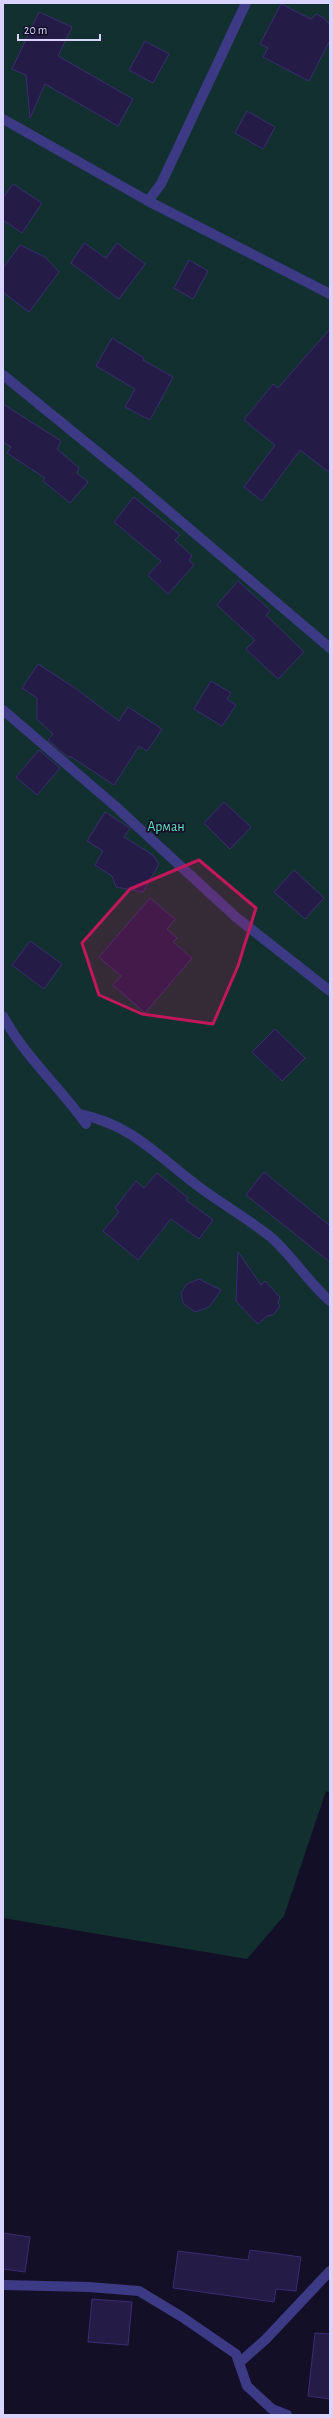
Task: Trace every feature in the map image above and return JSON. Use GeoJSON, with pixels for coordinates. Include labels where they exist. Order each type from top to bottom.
{"type":"FeatureCollection","features":[{"type":"Feature","properties":{"kind":"street"},"geometry":{"type":"LineString","coordinates":[[148,201],[161,184],[246,3]]}},
{"type":"Feature","properties":{"kind":"street"},"geometry":{"type":"LineString","coordinates":[[3,119],[148,201],[330,294]]}},
{"type":"Feature","properties":{"kind":"street"},"geometry":{"type":"LineString","coordinates":[[3,375],[132,480],[330,648]]}},
{"type":"Feature","properties":{"kind":"street"},"geometry":{"type":"LineString","coordinates":[[3,710],[114,805],[237,918],[330,991]]}},
{"type":"Feature","properties":{"kind":"street"},"geometry":{"type":"LineString","coordinates":[[3,1016],[16,1040],[86,1124]]}},
{"type":"Feature","properties":{"kind":"street"},"geometry":{"type":"LineString","coordinates":[[79,1114],[100,1118],[147,1143],[201,1188],[272,1239],[317,1290],[330,1301]]}},
{"type":"Feature","properties":{"kind":"street"},"geometry":{"type":"LineString","coordinates":[[239,2363],[266,2339],[330,2271]]}},
{"type":"Feature","properties":{"kind":"street"},"geometry":{"type":"LineString","coordinates":[[3,2285],[89,2287],[139,2291],[182,2317],[236,2354],[247,2386],[272,2409],[285,2415]]}},
{"type":"Feature","properties":{"kind":"highlighted area"},"geometry":{"type":"Polygon","coordinates":[[[199,860],[256,908],[238,966],[213,1024],[142,1014],[99,995],[82,943],[130,889],[199,860]]]}},
{"type":"Feature","properties":{"kind":"green space","name":"Арман"},"geometry":{"type":"Polygon","coordinates":[[[3,3],[330,3],[330,1793],[326,1791],[284,1916],[247,1959],[3,1918],[3,3]]]}},
{"type":"Feature","properties":{"kind":"building"},"geometry":{"type":"Polygon","coordinates":[[[281,4],[311,19],[316,14],[324,18],[330,25],[330,40],[309,81],[263,57],[268,48],[260,44],[281,4]]]}},
{"type":"Feature","properties":{"kind":"building"},"geometry":{"type":"Polygon","coordinates":[[[39,12],[72,27],[58,56],[133,99],[118,126],[45,84],[30,118],[26,75],[12,69],[39,12]]]}},
{"type":"Feature","properties":{"kind":"building"},"geometry":{"type":"Polygon","coordinates":[[[145,41],[169,54],[153,83],[129,70],[145,41]]]}},
{"type":"Feature","properties":{"kind":"building"},"geometry":{"type":"Polygon","coordinates":[[[247,111],[275,127],[263,149],[235,133],[247,111]]]}},
{"type":"Feature","properties":{"kind":"building"},"geometry":{"type":"Polygon","coordinates":[[[13,184],[42,203],[22,233],[3,220],[3,198],[13,184]]]}},
{"type":"Feature","properties":{"kind":"building"},"geometry":{"type":"Polygon","coordinates":[[[84,243],[106,258],[117,243],[145,264],[119,299],[71,263],[84,243]]]}},
{"type":"Feature","properties":{"kind":"building"},"geometry":{"type":"Polygon","coordinates":[[[20,245],[45,257],[59,272],[29,312],[3,292],[3,268],[20,245]]]}},
{"type":"Feature","properties":{"kind":"building"},"geometry":{"type":"Polygon","coordinates":[[[189,260],[208,271],[193,299],[174,288],[189,260]]]}},
{"type":"Feature","properties":{"kind":"building"},"geometry":{"type":"Polygon","coordinates":[[[330,329],[330,473],[300,450],[262,501],[244,487],[275,445],[244,420],[273,384],[278,388],[330,329]]]}},
{"type":"Feature","properties":{"kind":"building"},"geometry":{"type":"Polygon","coordinates":[[[112,338],[144,358],[143,360],[173,377],[150,420],[125,407],[135,389],[96,366],[112,338]]]}},
{"type":"Feature","properties":{"kind":"building"},"geometry":{"type":"Polygon","coordinates":[[[3,404],[61,441],[57,449],[79,468],[77,473],[88,482],[70,503],[43,481],[45,478],[7,453],[11,447],[3,442],[3,404]]]}},
{"type":"Feature","properties":{"kind":"building"},"geometry":{"type":"Polygon","coordinates":[[[134,497],[180,535],[175,540],[192,556],[189,560],[194,565],[168,594],[148,575],[161,561],[114,522],[134,497]]]}},
{"type":"Feature","properties":{"kind":"building"},"geometry":{"type":"Polygon","coordinates":[[[238,581],[270,610],[266,615],[304,652],[278,679],[246,649],[255,640],[217,605],[238,581]]]}},
{"type":"Feature","properties":{"kind":"building"},"geometry":{"type":"Polygon","coordinates":[[[38,664],[75,688],[119,721],[128,707],[162,729],[147,751],[139,746],[114,785],[70,756],[69,758],[48,740],[53,734],[37,719],[37,698],[22,688],[38,664]]]}},
{"type":"Feature","properties":{"kind":"building"},"geometry":{"type":"Polygon","coordinates":[[[211,681],[231,693],[227,699],[236,705],[222,726],[194,709],[211,681]]]}},
{"type":"Feature","properties":{"kind":"building"},"geometry":{"type":"Polygon","coordinates":[[[39,750],[60,768],[37,795],[16,777],[39,750]]]}},
{"type":"Feature","properties":{"kind":"building"},"geometry":{"type":"Polygon","coordinates":[[[224,802],[251,827],[230,849],[204,823],[224,802]]]}},
{"type":"Feature","properties":{"kind":"building"},"geometry":{"type":"Polygon","coordinates":[[[105,812],[130,828],[124,837],[153,855],[159,864],[143,892],[116,887],[112,876],[95,865],[103,851],[87,841],[105,812]]]}},
{"type":"Feature","properties":{"kind":"building"},"geometry":{"type":"Polygon","coordinates":[[[294,870],[324,898],[305,919],[274,892],[294,870]]]}},
{"type":"Feature","properties":{"kind":"building"},"geometry":{"type":"Polygon","coordinates":[[[150,898],[175,919],[167,929],[177,938],[173,942],[192,958],[145,1013],[113,985],[121,976],[99,957],[150,898]]]}},
{"type":"Feature","properties":{"kind":"building"},"geometry":{"type":"Polygon","coordinates":[[[30,941],[62,964],[44,989],[12,965],[30,941]]]}},
{"type":"Feature","properties":{"kind":"building"},"geometry":{"type":"Polygon","coordinates":[[[275,1029],[305,1058],[282,1081],[252,1052],[275,1029]]]}},
{"type":"Feature","properties":{"kind":"building"},"geometry":{"type":"Polygon","coordinates":[[[264,1172],[330,1226],[330,1262],[246,1195],[264,1172]]]}},
{"type":"Feature","properties":{"kind":"building"},"geometry":{"type":"Polygon","coordinates":[[[157,1173],[188,1198],[186,1200],[213,1220],[199,1239],[171,1219],[138,1260],[103,1231],[119,1212],[115,1208],[136,1181],[144,1188],[157,1173]]]}},
{"type":"Feature","properties":{"kind":"building"},"geometry":{"type":"Polygon","coordinates":[[[238,1252],[261,1285],[265,1281],[280,1297],[278,1303],[280,1306],[273,1315],[267,1316],[258,1324],[236,1301],[238,1252]]]}},
{"type":"Feature","properties":{"kind":"building"},"geometry":{"type":"Polygon","coordinates":[[[199,1279],[221,1290],[209,1307],[195,1312],[183,1303],[181,1293],[187,1284],[199,1279]]]}},
{"type":"Feature","properties":{"kind":"building"},"geometry":{"type":"Polygon","coordinates":[[[3,2233],[30,2237],[25,2272],[3,2269],[3,2233]]]}},
{"type":"Feature","properties":{"kind":"building"},"geometry":{"type":"Polygon","coordinates":[[[250,2250],[301,2257],[296,2291],[276,2289],[274,2302],[173,2288],[178,2251],[248,2260],[250,2250]]]}},
{"type":"Feature","properties":{"kind":"building"},"geometry":{"type":"Polygon","coordinates":[[[92,2299],[132,2302],[128,2345],[88,2342],[92,2299]]]}},
{"type":"Feature","properties":{"kind":"building"},"geometry":{"type":"Polygon","coordinates":[[[315,2333],[330,2334],[330,2399],[308,2396],[315,2333]]]}}]}
